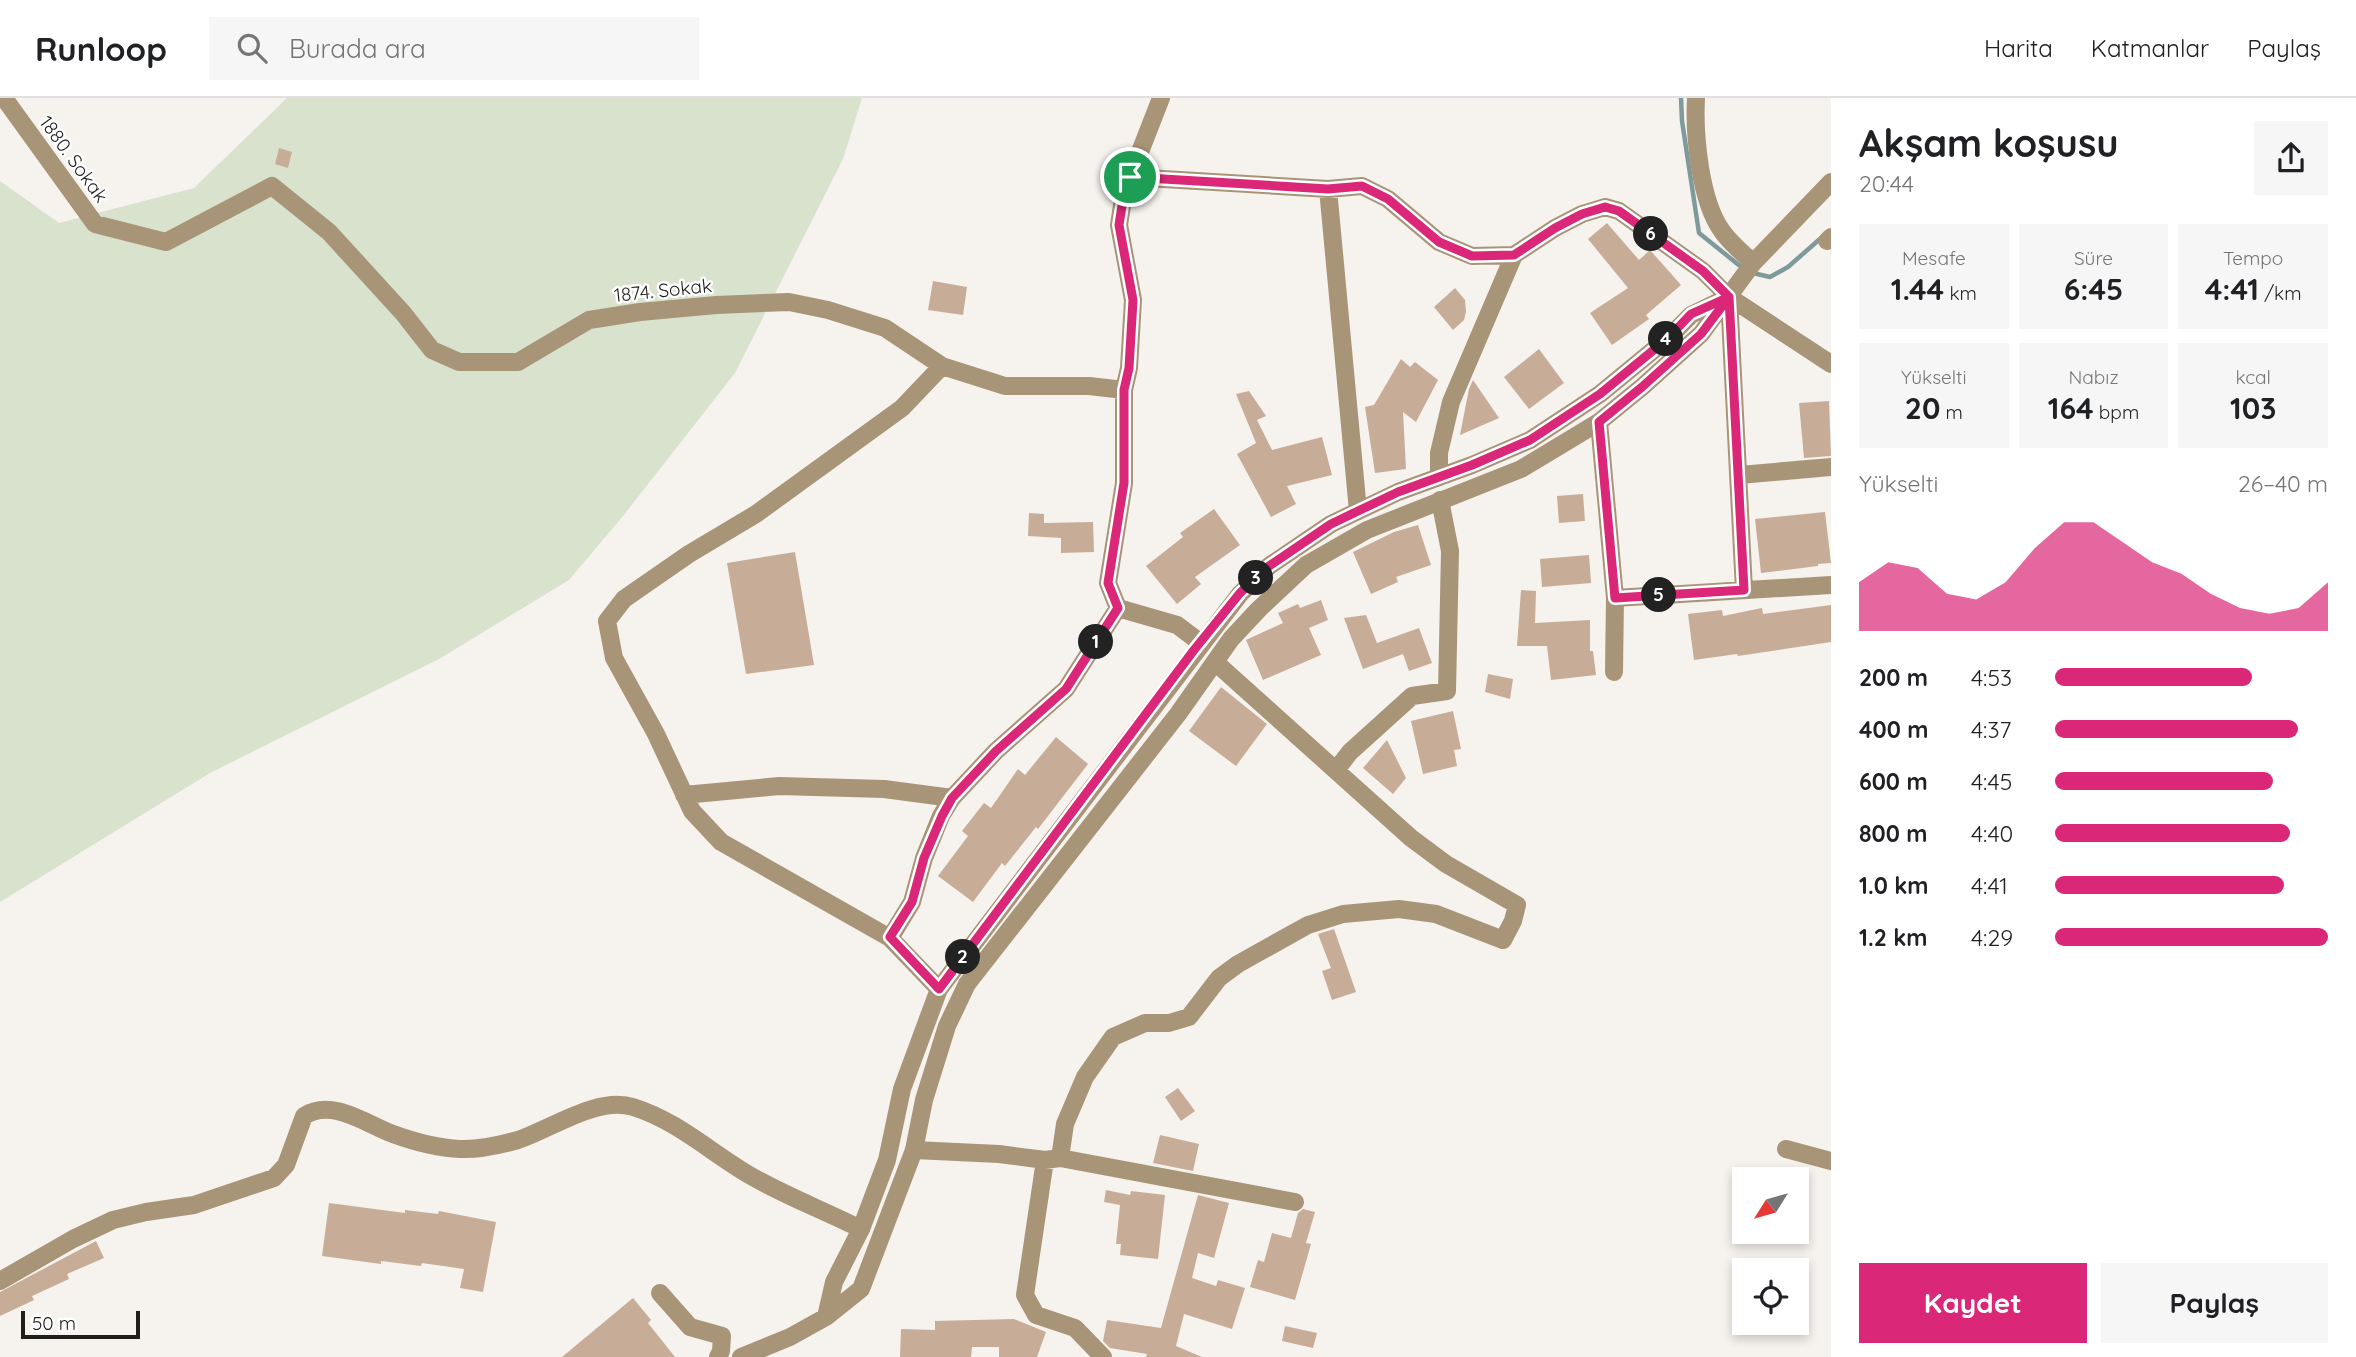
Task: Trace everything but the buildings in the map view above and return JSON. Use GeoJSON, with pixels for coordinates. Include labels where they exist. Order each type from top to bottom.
{"type":"FeatureCollection","features":[{"type":"Feature","properties":{"kind":"street","name":"1880. Sokak"},"geometry":{"type":"LineString","coordinates":[[4,98],[95,224],[166,242],[272,186]]}},
{"type":"Feature","properties":{"kind":"street"},"geometry":{"type":"LineString","coordinates":[[1118,608],[1108,583],[1124,483],[1124,390],[1129,368],[1133,300],[1119,225],[1124,193],[1161,98]]}},
{"type":"Feature","properties":{"kind":"street"},"geometry":{"type":"LineString","coordinates":[[1696,98],[1695,113],[1703,186],[1722,231],[1753,262]]}},
{"type":"Feature","properties":{"kind":"street"},"geometry":{"type":"LineString","coordinates":[[1130,177],[1328,189],[1362,186],[1388,199],[1439,242],[1472,256],[1514,255],[1555,228],[1582,214],[1605,207],[1619,211],[1692,264],[1729,297],[1831,364]]}},
{"type":"Feature","properties":{"kind":"street"},"geometry":{"type":"LineString","coordinates":[[741,1357],[790,1337],[826,1317],[860,1289],[914,1150],[924,1100],[947,1026],[967,984],[1178,713],[1231,639],[1306,565],[1367,530],[1521,469],[1599,422],[1701,334],[1753,262],[1831,182]]}},
{"type":"Feature","properties":{"kind":"street","name":"1874. Sokak"},"geometry":{"type":"LineString","coordinates":[[272,186],[329,232],[403,313],[432,350],[459,362],[518,362],[589,320],[716,304],[789,302],[828,310],[886,328],[942,366],[1005,386],[1089,386],[1124,390]]}},
{"type":"Feature","properties":{"kind":"street"},"geometry":{"type":"LineString","coordinates":[[1328,189],[1358,511]]}},
{"type":"Feature","properties":{"kind":"street"},"geometry":{"type":"LineString","coordinates":[[1439,477],[1439,453],[1451,402],[1514,255]]}},
{"type":"Feature","properties":{"kind":"street"},"geometry":{"type":"LineString","coordinates":[[1729,297],[1744,590]]}},
{"type":"Feature","properties":{"kind":"street"},"geometry":{"type":"LineString","coordinates":[[826,1317],[834,1282],[861,1229],[887,1160],[902,1089],[939,989],[1240,593],[1269,566],[1331,524],[1398,492],[1530,440],[1600,394],[1667,339],[1691,314],[1729,297]]}},
{"type":"Feature","properties":{"kind":"street"},"geometry":{"type":"LineString","coordinates":[[939,989],[890,937],[721,842],[692,811],[656,734],[614,658],[607,621],[624,599],[688,554],[756,514],[902,408],[942,366]]}},
{"type":"Feature","properties":{"kind":"street"},"geometry":{"type":"LineString","coordinates":[[1599,422],[1615,598],[1614,672]]}},
{"type":"Feature","properties":{"kind":"street"},"geometry":{"type":"LineString","coordinates":[[1739,475],[1831,467]]}},
{"type":"Feature","properties":{"kind":"street"},"geometry":{"type":"LineString","coordinates":[[1336,770],[1350,752],[1412,696],[1447,691],[1450,551],[1440,500]]}},
{"type":"Feature","properties":{"kind":"street"},"geometry":{"type":"LineString","coordinates":[[1615,598],[1831,585]]}},
{"type":"Feature","properties":{"kind":"street"},"geometry":{"type":"LineString","coordinates":[[1118,608],[1177,625],[1200,643]]}},
{"type":"Feature","properties":{"kind":"street"},"geometry":{"type":"LineString","coordinates":[[890,937],[912,902],[924,858],[952,798],[996,751],[1066,689],[1118,608]]}},
{"type":"Feature","properties":{"kind":"street"},"geometry":{"type":"LineString","coordinates":[[1103,1357],[1075,1328],[1037,1315],[1025,1295],[1052,1159],[1085,1077],[1113,1037],[1144,1023],[1169,1023],[1189,1017],[1219,978],[1238,964],[1308,925],[1343,914],[1399,909],[1436,914],[1503,940],[1513,921],[1517,905],[1437,858],[1411,838],[1215,662]]}},
{"type":"Feature","properties":{"kind":"street"},"geometry":{"type":"LineString","coordinates":[[684,795],[779,786],[884,789],[952,798]]}},
{"type":"Feature","properties":{"kind":"street"},"geometry":{"type":"LineString","coordinates":[[0,1281],[73,1239],[113,1220],[194,1205],[274,1178],[286,1165],[304,1116],[318,1110],[346,1114],[393,1134],[430,1145],[462,1149],[519,1139],[562,1120],[618,1103],[681,1128],[751,1176],[861,1229]]}},
{"type":"Feature","properties":{"kind":"street"},"geometry":{"type":"LineString","coordinates":[[1786,1149],[1831,1161]]}},
{"type":"Feature","properties":{"kind":"street"},"geometry":{"type":"LineString","coordinates":[[914,1150],[1052,1159],[1294,1202]]}},
{"type":"Feature","properties":{"kind":"street"},"geometry":{"type":"LineString","coordinates":[[660,1293],[690,1327],[722,1336],[718,1357]]}},
{"type":"Feature","properties":{"kind":"green space"},"geometry":{"type":"Polygon","coordinates":[[[287,98],[862,98],[843,159],[735,373],[569,580],[439,659],[210,773],[0,902],[0,181],[59,223],[194,188],[287,98]]]}},
{"type":"Feature","properties":{"kind":"waterway"},"geometry":{"type":"LineString","coordinates":[[1681,98],[1699,233],[1745,270]]}},
{"type":"Feature","properties":{"kind":"waterway"},"geometry":{"type":"LineString","coordinates":[[1753,273],[1770,277],[1788,267],[1821,238]]}},
{"type":"Feature","properties":{"kind":"route"},"geometry":{"type":"LineString","coordinates":[[1130,177],[1124,193],[1119,225],[1133,300],[1129,368],[1124,390],[1124,483],[1108,583],[1118,608],[1066,689],[996,751],[952,798],[942,816],[924,858],[912,902],[890,937],[939,989],[1194,650],[1240,593],[1269,566],[1331,524],[1398,492],[1530,440],[1600,394],[1667,339],[1691,314],[1729,297],[1701,334],[1599,422],[1615,598],[1744,590],[1729,297],[1703,271],[1619,211],[1605,207],[1582,214],[1514,255],[1472,256],[1439,242],[1388,199],[1362,186],[1328,189],[1130,177]]}}]}
